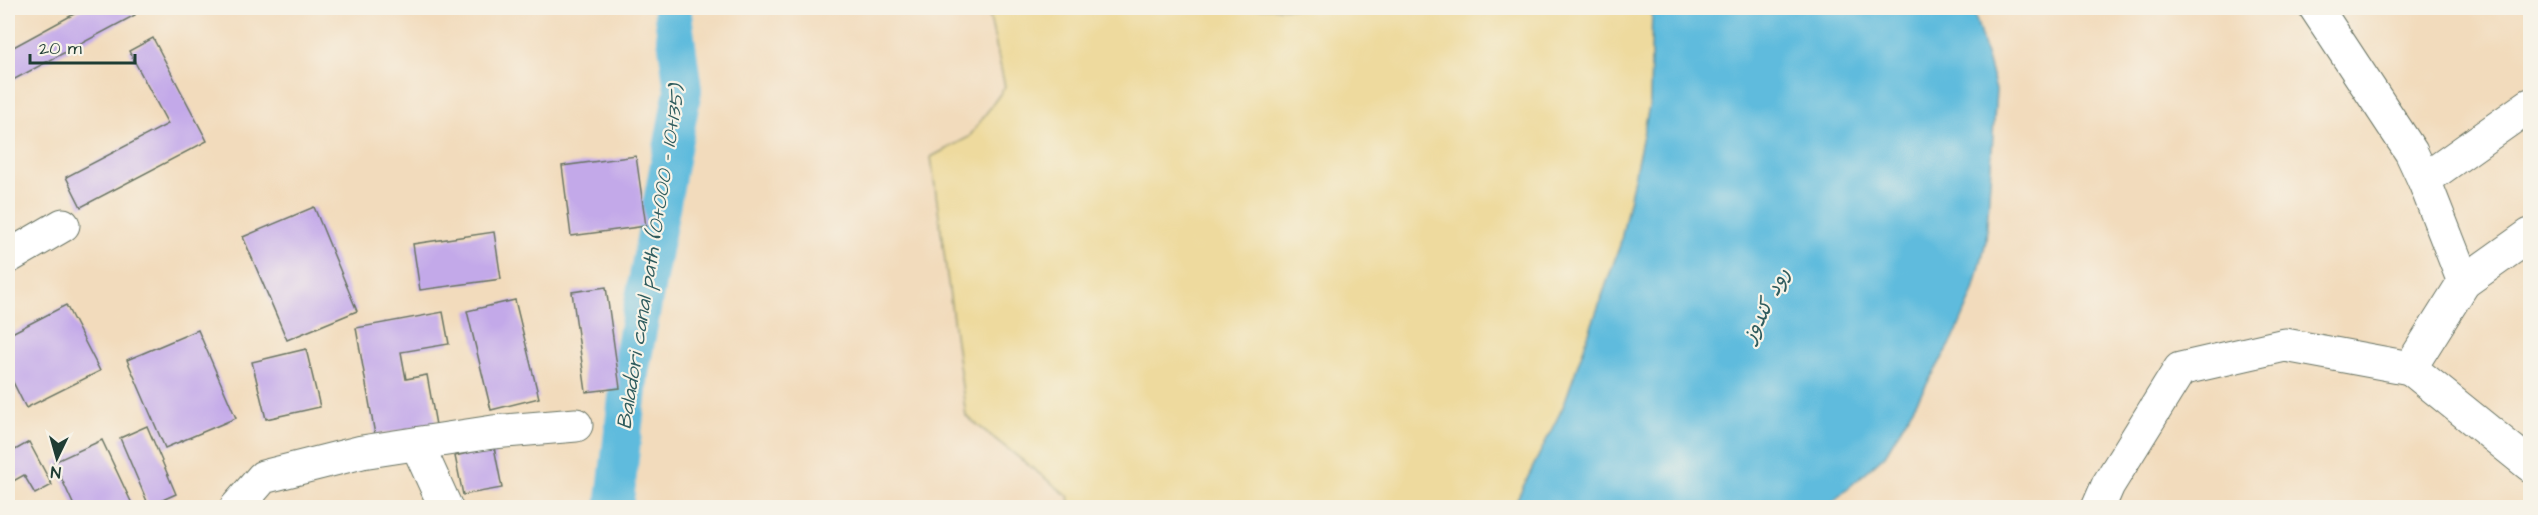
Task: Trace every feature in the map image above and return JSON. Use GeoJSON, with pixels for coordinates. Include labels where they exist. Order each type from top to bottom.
{"type":"FeatureCollection","features":[{"type":"Feature","properties":{"kind":"street"},"geometry":{"type":"LineString","coordinates":[[2316,8],[2411,153],[2464,282]]}},
{"type":"Feature","properties":{"kind":"street"},"geometry":{"type":"LineString","coordinates":[[2424,180],[2530,105]]}},
{"type":"Feature","properties":{"kind":"street"},"geometry":{"type":"LineString","coordinates":[[8,257],[63,225]]}},
{"type":"Feature","properties":{"kind":"street"},"geometry":{"type":"LineString","coordinates":[[2410,368],[2464,282],[2530,235]]}},
{"type":"Feature","properties":{"kind":"street"},"geometry":{"type":"LineString","coordinates":[[2098,507],[2108,485],[2180,369],[2285,345],[2410,368],[2530,465]]}},
{"type":"Feature","properties":{"kind":"street"},"geometry":{"type":"LineString","coordinates":[[236,507],[263,477],[362,452],[493,432],[576,425]]}},
{"type":"Feature","properties":{"kind":"street"},"geometry":{"type":"LineString","coordinates":[[417,444],[446,507]]}},
{"type":"Feature","properties":{"kind":"sand"},"geometry":{"type":"Polygon","coordinates":[[[988,8],[1652,8],[1650,102],[1620,245],[1563,407],[1513,507],[1071,507],[1069,497],[966,416],[931,157],[969,137],[1005,87],[988,8]]]}},
{"type":"Feature","properties":{"kind":"water","name":"رود کندوز"},"geometry":{"type":"Polygon","coordinates":[[[1652,8],[1973,8],[1996,90],[1986,241],[1974,291],[1953,340],[1885,455],[1827,507],[1513,507],[1563,407],[1620,245],[1650,102],[1652,8]]]}},
{"type":"Feature","properties":{"kind":"building"},"geometry":{"type":"Polygon","coordinates":[[[85,8],[131,8],[135,15],[13,80],[8,69],[8,50],[85,8]]]}},
{"type":"Feature","properties":{"kind":"building"},"geometry":{"type":"Polygon","coordinates":[[[153,38],[207,141],[81,207],[66,177],[168,124],[129,51],[153,38]]]}},
{"type":"Feature","properties":{"kind":"building"},"geometry":{"type":"Polygon","coordinates":[[[636,156],[646,226],[571,236],[562,166],[636,156]]]}},
{"type":"Feature","properties":{"kind":"building"},"geometry":{"type":"Polygon","coordinates":[[[314,207],[357,311],[287,340],[243,237],[314,207]]]}},
{"type":"Feature","properties":{"kind":"building"},"geometry":{"type":"Polygon","coordinates":[[[494,232],[501,279],[420,290],[413,244],[494,232]]]}},
{"type":"Feature","properties":{"kind":"building"},"geometry":{"type":"Polygon","coordinates":[[[606,287],[620,388],[586,392],[572,292],[606,287]]]}},
{"type":"Feature","properties":{"kind":"building"},"geometry":{"type":"Polygon","coordinates":[[[515,300],[539,398],[491,410],[467,311],[515,300]]]}},
{"type":"Feature","properties":{"kind":"building"},"geometry":{"type":"Polygon","coordinates":[[[66,305],[100,371],[26,408],[8,372],[8,335],[66,305]]]}},
{"type":"Feature","properties":{"kind":"building"},"geometry":{"type":"Polygon","coordinates":[[[443,312],[449,344],[401,352],[406,379],[427,375],[436,425],[375,435],[356,328],[443,312]]]}},
{"type":"Feature","properties":{"kind":"building"},"geometry":{"type":"Polygon","coordinates":[[[198,330],[236,418],[165,448],[127,360],[198,330]]]}},
{"type":"Feature","properties":{"kind":"building"},"geometry":{"type":"Polygon","coordinates":[[[306,349],[320,407],[266,419],[252,362],[306,349]]]}},
{"type":"Feature","properties":{"kind":"building"},"geometry":{"type":"Polygon","coordinates":[[[147,426],[176,494],[149,506],[120,438],[147,426]]]}},
{"type":"Feature","properties":{"kind":"building"},"geometry":{"type":"Polygon","coordinates":[[[102,440],[134,508],[75,508],[54,462],[102,440]]]}},
{"type":"Feature","properties":{"kind":"building"},"geometry":{"type":"Polygon","coordinates":[[[29,442],[52,485],[35,494],[24,475],[8,484],[8,454],[29,442]]]}},
{"type":"Feature","properties":{"kind":"building"},"geometry":{"type":"Polygon","coordinates":[[[494,447],[502,488],[463,495],[455,456],[494,447]]]}},
{"type":"Feature","properties":{"kind":"waterway","name":"Baladori canal path (0+000 - 10+135)"},"geometry":{"type":"LineString","coordinates":[[614,508],[630,373],[683,90],[672,8]]}}]}
